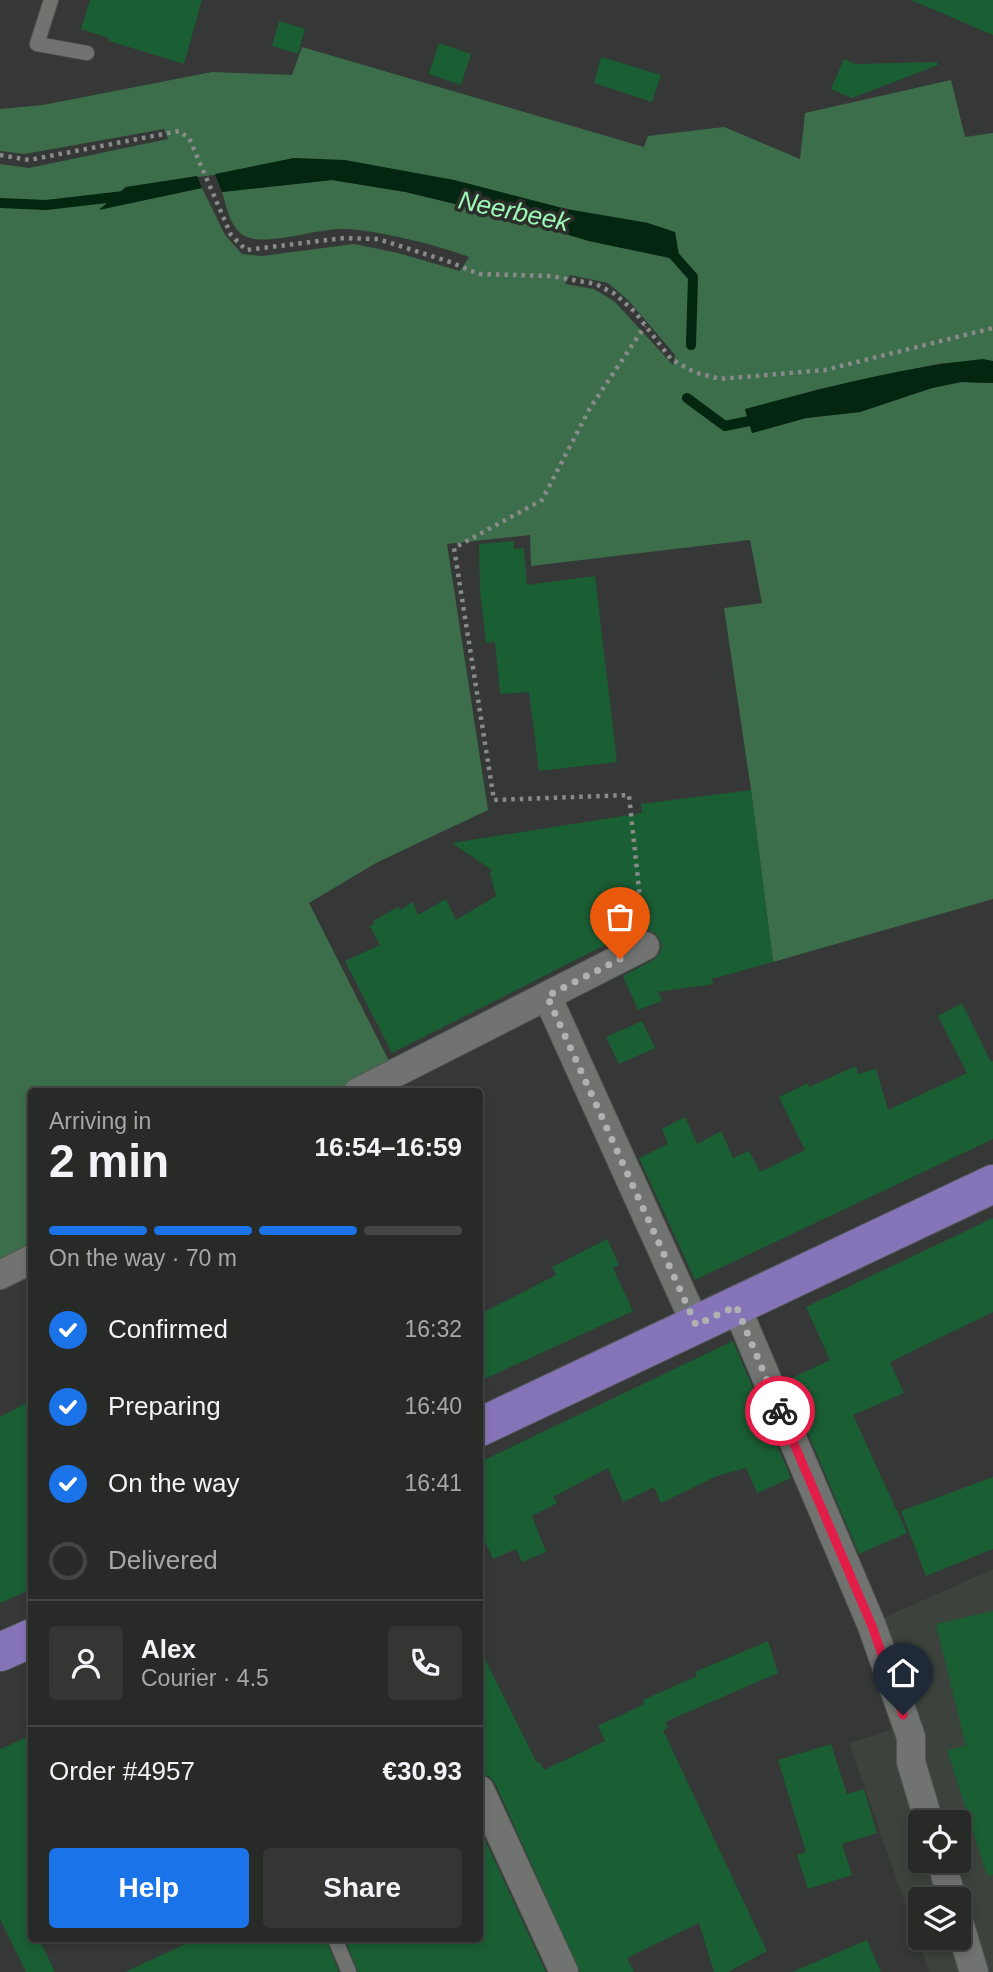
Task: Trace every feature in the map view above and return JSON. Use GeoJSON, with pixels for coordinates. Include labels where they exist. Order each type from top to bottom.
{"type":"FeatureCollection","features":[{"type":"Feature","properties":{"kind":"main road"},"geometry":{"type":"LineString","coordinates":[[483,1426],[993,1184]]}},
{"type":"Feature","properties":{"kind":"main road"},"geometry":{"type":"LineString","coordinates":[[0,1652],[28,1640]]}},
{"type":"Feature","properties":{"kind":"street"},"geometry":{"type":"LineString","coordinates":[[366,1088],[645,946]]}},
{"type":"Feature","properties":{"kind":"street"},"geometry":{"type":"LineString","coordinates":[[547,996],[696,1325]]}},
{"type":"Feature","properties":{"kind":"street"},"geometry":{"type":"LineString","coordinates":[[0,1275],[28,1261]]}},
{"type":"Feature","properties":{"kind":"street"},"geometry":{"type":"LineString","coordinates":[[736,1306],[872,1626],[911,1737],[911,1762],[925,1810]]}},
{"type":"Feature","properties":{"kind":"street"},"geometry":{"type":"LineString","coordinates":[[483,1796],[564,1972]]}},
{"type":"Feature","properties":{"kind":"street"},"geometry":{"type":"LineString","coordinates":[[967,1950],[974,1972]]}},
{"type":"Feature","properties":{"kind":"lane"},"geometry":{"type":"LineString","coordinates":[[51,0],[37,44],[87,53]]}},
{"type":"Feature","properties":{"kind":"lane"},"geometry":{"type":"LineString","coordinates":[[336,1942],[349,1972]]}},
{"type":"Feature","properties":{"kind":"path"},"geometry":{"type":"LineString","coordinates":[[0,155],[29,159],[178,131],[188,138],[231,235],[246,250],[344,237],[378,239],[479,274],[551,276],[596,284],[615,294],[671,359],[694,372],[720,379],[825,370],[993,328]]}},
{"type":"Feature","properties":{"kind":"path"},"geometry":{"type":"LineString","coordinates":[[645,326],[590,408],[542,500],[454,548],[494,800],[629,794],[645,946]]}},
{"type":"Feature","properties":{"kind":"shaded area"},"geometry":{"type":"Polygon","coordinates":[[[302,47],[644,147],[648,136],[724,127],[800,159],[805,113],[951,80],[965,137],[993,133],[993,361],[942,363],[819,389],[745,410],[752,433],[806,418],[860,412],[932,388],[961,382],[993,383],[993,899],[773,962],[724,608],[762,603],[750,540],[531,566],[530,535],[447,544],[488,810],[376,863],[309,903],[390,1063],[341,1088],[28,1088],[28,1249],[0,1264],[0,164],[29,168],[168,139],[164,129],[25,154],[0,151],[0,109],[43,105],[212,72],[292,75],[302,47]],[[294,158],[235,172],[126,187],[100,209],[202,188],[225,235],[242,254],[262,256],[354,244],[398,253],[460,271],[469,257],[407,239],[356,230],[333,229],[268,239],[247,237],[233,224],[222,192],[332,180],[405,192],[509,217],[589,241],[679,260],[648,223],[566,209],[454,180],[294,158]],[[570,275],[565,284],[594,289],[615,302],[673,365],[675,355],[629,301],[608,283],[570,275]]]}},
{"type":"Feature","properties":{"kind":"shaded area"},"geometry":{"type":"Polygon","coordinates":[[[993,1569],[993,1972],[929,1972],[921,1950],[971,1950],[971,1887],[908,1887],[908,1912],[849,1743],[891,1730],[864,1630],[881,1619],[993,1569]]]}},
{"type":"Feature","properties":{"kind":"water"},"geometry":{"type":"Polygon","coordinates":[[[294,158],[345,160],[454,180],[566,209],[648,223],[675,232],[680,260],[589,241],[509,217],[406,192],[332,180],[222,192],[215,174],[294,158]]]}},
{"type":"Feature","properties":{"kind":"water"},"geometry":{"type":"Polygon","coordinates":[[[197,176],[202,188],[99,210],[126,187],[197,176]]]}},
{"type":"Feature","properties":{"kind":"water"},"geometry":{"type":"Polygon","coordinates":[[[983,359],[993,361],[993,383],[961,382],[932,388],[860,412],[806,418],[752,433],[745,409],[893,373],[983,359]]]}},
{"type":"Feature","properties":{"kind":"building"},"geometry":{"type":"Polygon","coordinates":[[[90,0],[202,0],[184,64],[109,41],[109,38],[81,29],[90,0]]]}},
{"type":"Feature","properties":{"kind":"building"},"geometry":{"type":"Polygon","coordinates":[[[911,0],[993,0],[993,35],[911,0]]]}},
{"type":"Feature","properties":{"kind":"building"},"geometry":{"type":"Polygon","coordinates":[[[279,21],[305,29],[298,54],[272,46],[279,21]]]}},
{"type":"Feature","properties":{"kind":"building"},"geometry":{"type":"Polygon","coordinates":[[[439,43],[471,54],[461,85],[429,74],[439,43]]]}},
{"type":"Feature","properties":{"kind":"building"},"geometry":{"type":"Polygon","coordinates":[[[601,57],[661,75],[652,102],[594,83],[601,57]]]}},
{"type":"Feature","properties":{"kind":"building"},"geometry":{"type":"Polygon","coordinates":[[[844,59],[855,64],[937,62],[938,65],[852,98],[831,89],[844,59]]]}},
{"type":"Feature","properties":{"kind":"building"},"geometry":{"type":"Polygon","coordinates":[[[514,541],[514,549],[524,548],[527,585],[595,576],[617,762],[539,771],[529,692],[500,694],[495,642],[486,643],[480,592],[479,544],[514,541]]]}},
{"type":"Feature","properties":{"kind":"building"},"geometry":{"type":"Polygon","coordinates":[[[751,790],[773,962],[712,979],[713,984],[658,992],[662,1001],[638,1010],[623,976],[653,960],[662,946],[655,933],[638,931],[610,945],[609,943],[392,1053],[345,961],[380,945],[370,926],[375,923],[373,921],[398,907],[400,910],[413,902],[418,915],[446,899],[456,920],[496,896],[490,872],[493,871],[452,843],[642,813],[641,804],[751,790]]]}},
{"type":"Feature","properties":{"kind":"building"},"geometry":{"type":"Polygon","coordinates":[[[962,1003],[991,1062],[993,1061],[993,1139],[695,1280],[639,1158],[668,1144],[662,1129],[685,1117],[697,1144],[721,1131],[733,1158],[749,1151],[760,1172],[805,1150],[779,1097],[808,1083],[809,1087],[856,1066],[858,1074],[876,1069],[888,1110],[967,1073],[938,1016],[962,1003]]]}},
{"type":"Feature","properties":{"kind":"building"},"geometry":{"type":"Polygon","coordinates":[[[642,1021],[655,1048],[619,1064],[606,1037],[642,1021]]]}},
{"type":"Feature","properties":{"kind":"building"},"geometry":{"type":"Polygon","coordinates":[[[993,1218],[993,1312],[890,1362],[904,1393],[853,1415],[907,1533],[859,1554],[786,1381],[830,1360],[806,1307],[993,1218]]]}},
{"type":"Feature","properties":{"kind":"building"},"geometry":{"type":"Polygon","coordinates":[[[607,1239],[619,1265],[613,1268],[633,1311],[483,1380],[483,1312],[556,1275],[552,1267],[607,1239]]]}},
{"type":"Feature","properties":{"kind":"building"},"geometry":{"type":"Polygon","coordinates":[[[733,1341],[791,1478],[757,1493],[746,1468],[717,1476],[661,1503],[654,1487],[623,1502],[608,1468],[553,1497],[557,1503],[532,1516],[546,1552],[522,1562],[516,1549],[493,1559],[483,1537],[483,1461],[733,1341]]]}},
{"type":"Feature","properties":{"kind":"building"},"geometry":{"type":"Polygon","coordinates":[[[28,1402],[28,1591],[0,1603],[0,1417],[28,1402]]]}},
{"type":"Feature","properties":{"kind":"building"},"geometry":{"type":"Polygon","coordinates":[[[993,1477],[993,1549],[926,1576],[901,1511],[993,1477]]]}},
{"type":"Feature","properties":{"kind":"building"},"geometry":{"type":"Polygon","coordinates":[[[993,1611],[993,1875],[987,1875],[971,1825],[971,1810],[966,1810],[947,1750],[966,1746],[936,1624],[993,1611]]]}},
{"type":"Feature","properties":{"kind":"building"},"geometry":{"type":"Polygon","coordinates":[[[768,1641],[778,1673],[665,1722],[668,1728],[663,1730],[767,1951],[728,1972],[714,1972],[699,1923],[627,1958],[634,1972],[580,1972],[495,1783],[489,1776],[483,1775],[483,1655],[537,1763],[540,1762],[544,1770],[605,1741],[598,1726],[644,1704],[643,1700],[697,1676],[695,1672],[768,1641]]]}},
{"type":"Feature","properties":{"kind":"building"},"geometry":{"type":"Polygon","coordinates":[[[28,1737],[28,1942],[40,1942],[55,1972],[26,1972],[0,1919],[0,1749],[28,1737]]]}},
{"type":"Feature","properties":{"kind":"building"},"geometry":{"type":"Polygon","coordinates":[[[831,1744],[847,1794],[864,1789],[877,1833],[842,1844],[852,1875],[808,1889],[797,1855],[806,1852],[778,1760],[831,1744]]]}},
{"type":"Feature","properties":{"kind":"building"},"geometry":{"type":"Polygon","coordinates":[[[483,1836],[546,1972],[358,1972],[346,1942],[483,1942],[483,1836]]]}},
{"type":"Feature","properties":{"kind":"building"},"geometry":{"type":"Polygon","coordinates":[[[867,1940],[881,1972],[792,1972],[867,1940]]]}},
{"type":"Feature","properties":{"kind":"building"},"geometry":{"type":"Polygon","coordinates":[[[190,1942],[327,1942],[339,1972],[125,1972],[190,1942]]]}},
{"type":"Feature","properties":{"kind":"waterway","name":"Neerbeek"},"geometry":{"type":"LineString","coordinates":[[0,203],[46,205],[124,196]]}},
{"type":"Feature","properties":{"kind":"waterway","name":"Neerbeek"},"geometry":{"type":"LineString","coordinates":[[669,250],[693,277],[691,345]]}},
{"type":"Feature","properties":{"kind":"waterway","name":"Neerbeek"},"geometry":{"type":"LineString","coordinates":[[687,398],[725,426],[759,419]]}},
{"type":"Feature","properties":{"kind":"way so far"},"geometry":{"type":"LineString","coordinates":[[620,959],[547,996],[696,1325],[736,1306],[780,1411]]}},
{"type":"Feature","properties":{"kind":"route"},"geometry":{"type":"LineString","coordinates":[[780,1411],[872,1626],[903,1715]]}}]}
